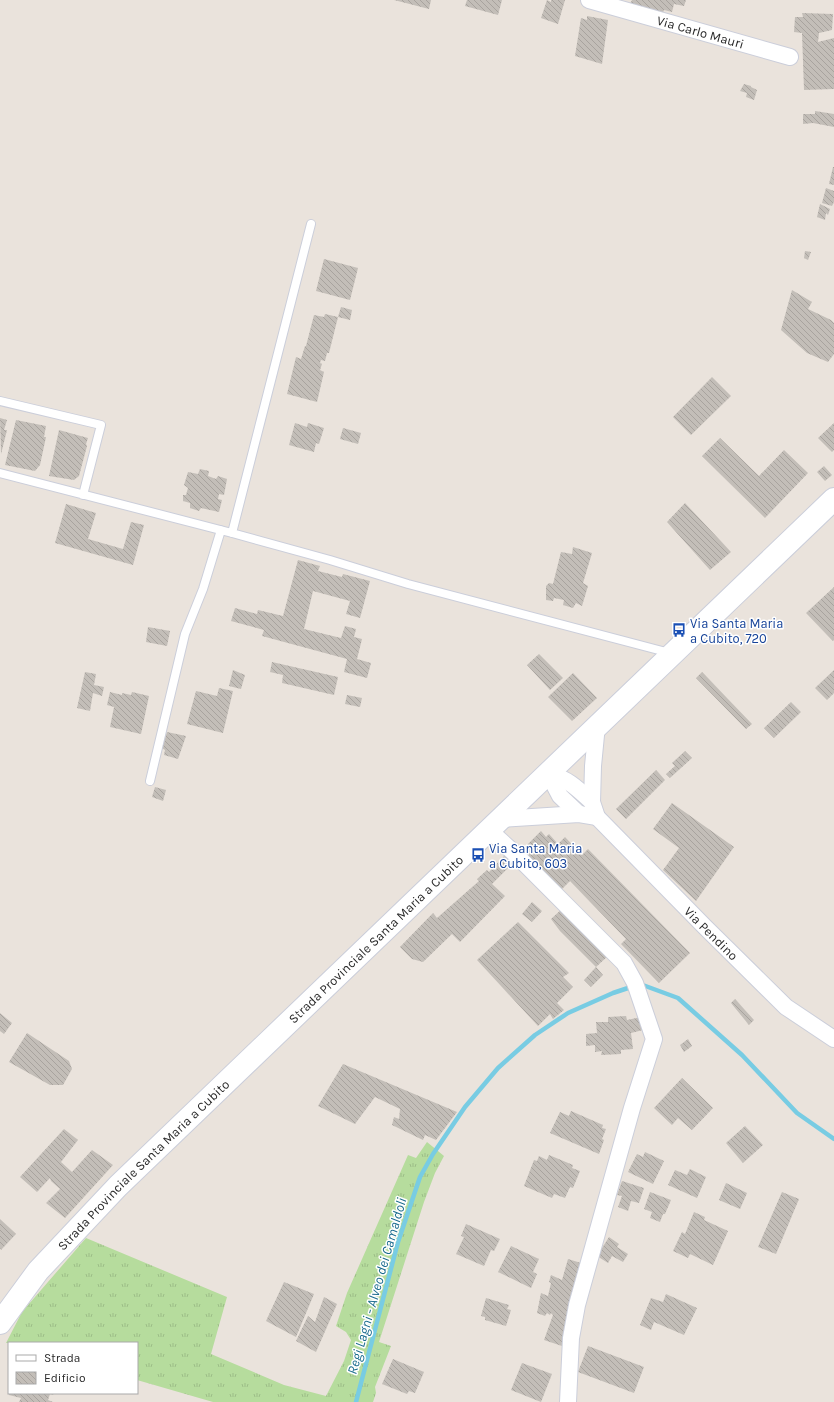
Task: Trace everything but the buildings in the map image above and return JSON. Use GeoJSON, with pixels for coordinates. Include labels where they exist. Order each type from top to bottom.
{"type":"FeatureCollection","features":[{"type":"Feature","properties":{"kind":"main road","name":"Strada Provinciale Santa Maria a Cubito"},"geometry":{"type":"LineString","coordinates":[[0,1323],[38,1271],[118,1186],[834,499]]}},
{"type":"Feature","properties":{"kind":"street","name":"Via Carlo Mauri"},"geometry":{"type":"LineString","coordinates":[[589,0],[612,3],[790,57]]}},
{"type":"Feature","properties":{"kind":"street","name":"Via Pendino"},"geometry":{"type":"LineString","coordinates":[[597,725],[593,766],[592,802],[597,817],[786,1007],[834,1039]]}},
{"type":"Feature","properties":{"kind":"street","name":"Via Pendino"},"geometry":{"type":"LineString","coordinates":[[548,773],[562,777],[574,785],[592,802]]}},
{"type":"Feature","properties":{"kind":"street"},"geometry":{"type":"LineString","coordinates":[[548,773],[560,796],[579,814]]}},
{"type":"Feature","properties":{"kind":"street"},"geometry":{"type":"LineString","coordinates":[[568,1402],[570,1338],[577,1305],[632,1108],[654,1039],[637,988],[624,963],[512,851],[494,825],[579,814],[597,817]]}},
{"type":"Feature","properties":{"kind":"lane"},"geometry":{"type":"LineString","coordinates":[[232,532],[311,224]]}},
{"type":"Feature","properties":{"kind":"lane"},"geometry":{"type":"LineString","coordinates":[[0,401],[101,425],[83,495]]}},
{"type":"Feature","properties":{"kind":"lane"},"geometry":{"type":"LineString","coordinates":[[0,474],[232,532],[408,584],[672,653]]}},
{"type":"Feature","properties":{"kind":"lane"},"geometry":{"type":"LineString","coordinates":[[150,781],[185,634],[203,589],[221,530]]}},
{"type":"Feature","properties":{"kind":"green space"},"geometry":{"type":"Polygon","coordinates":[[[427,1142],[444,1156],[435,1173],[424,1202],[379,1342],[391,1346],[375,1387],[376,1393],[373,1402],[213,1402],[138,1380],[138,1342],[6,1343],[22,1312],[86,1238],[227,1297],[211,1354],[284,1385],[326,1396],[344,1361],[351,1340],[346,1332],[336,1326],[347,1293],[408,1155],[416,1158],[427,1142]]]}},
{"type":"Feature","properties":{"kind":"waterway","name":"Regi Lagni - Alveo dei Camaldoli"},"geometry":{"type":"LineString","coordinates":[[356,1402],[398,1242],[420,1177],[433,1154],[465,1107],[498,1068],[535,1035],[568,1013],[613,993],[640,984],[678,998],[742,1055],[797,1113],[834,1139]]}},
{"type":"Feature","properties":{"kind":"place","name":"Via Santa Maria a Cubito, 720"},"geometry":{"type":"Point","coordinates":[679,630]}},
{"type":"Feature","properties":{"kind":"place","name":"Via Santa Maria a Cubito, 603"},"geometry":{"type":"Point","coordinates":[478,855]}}]}
